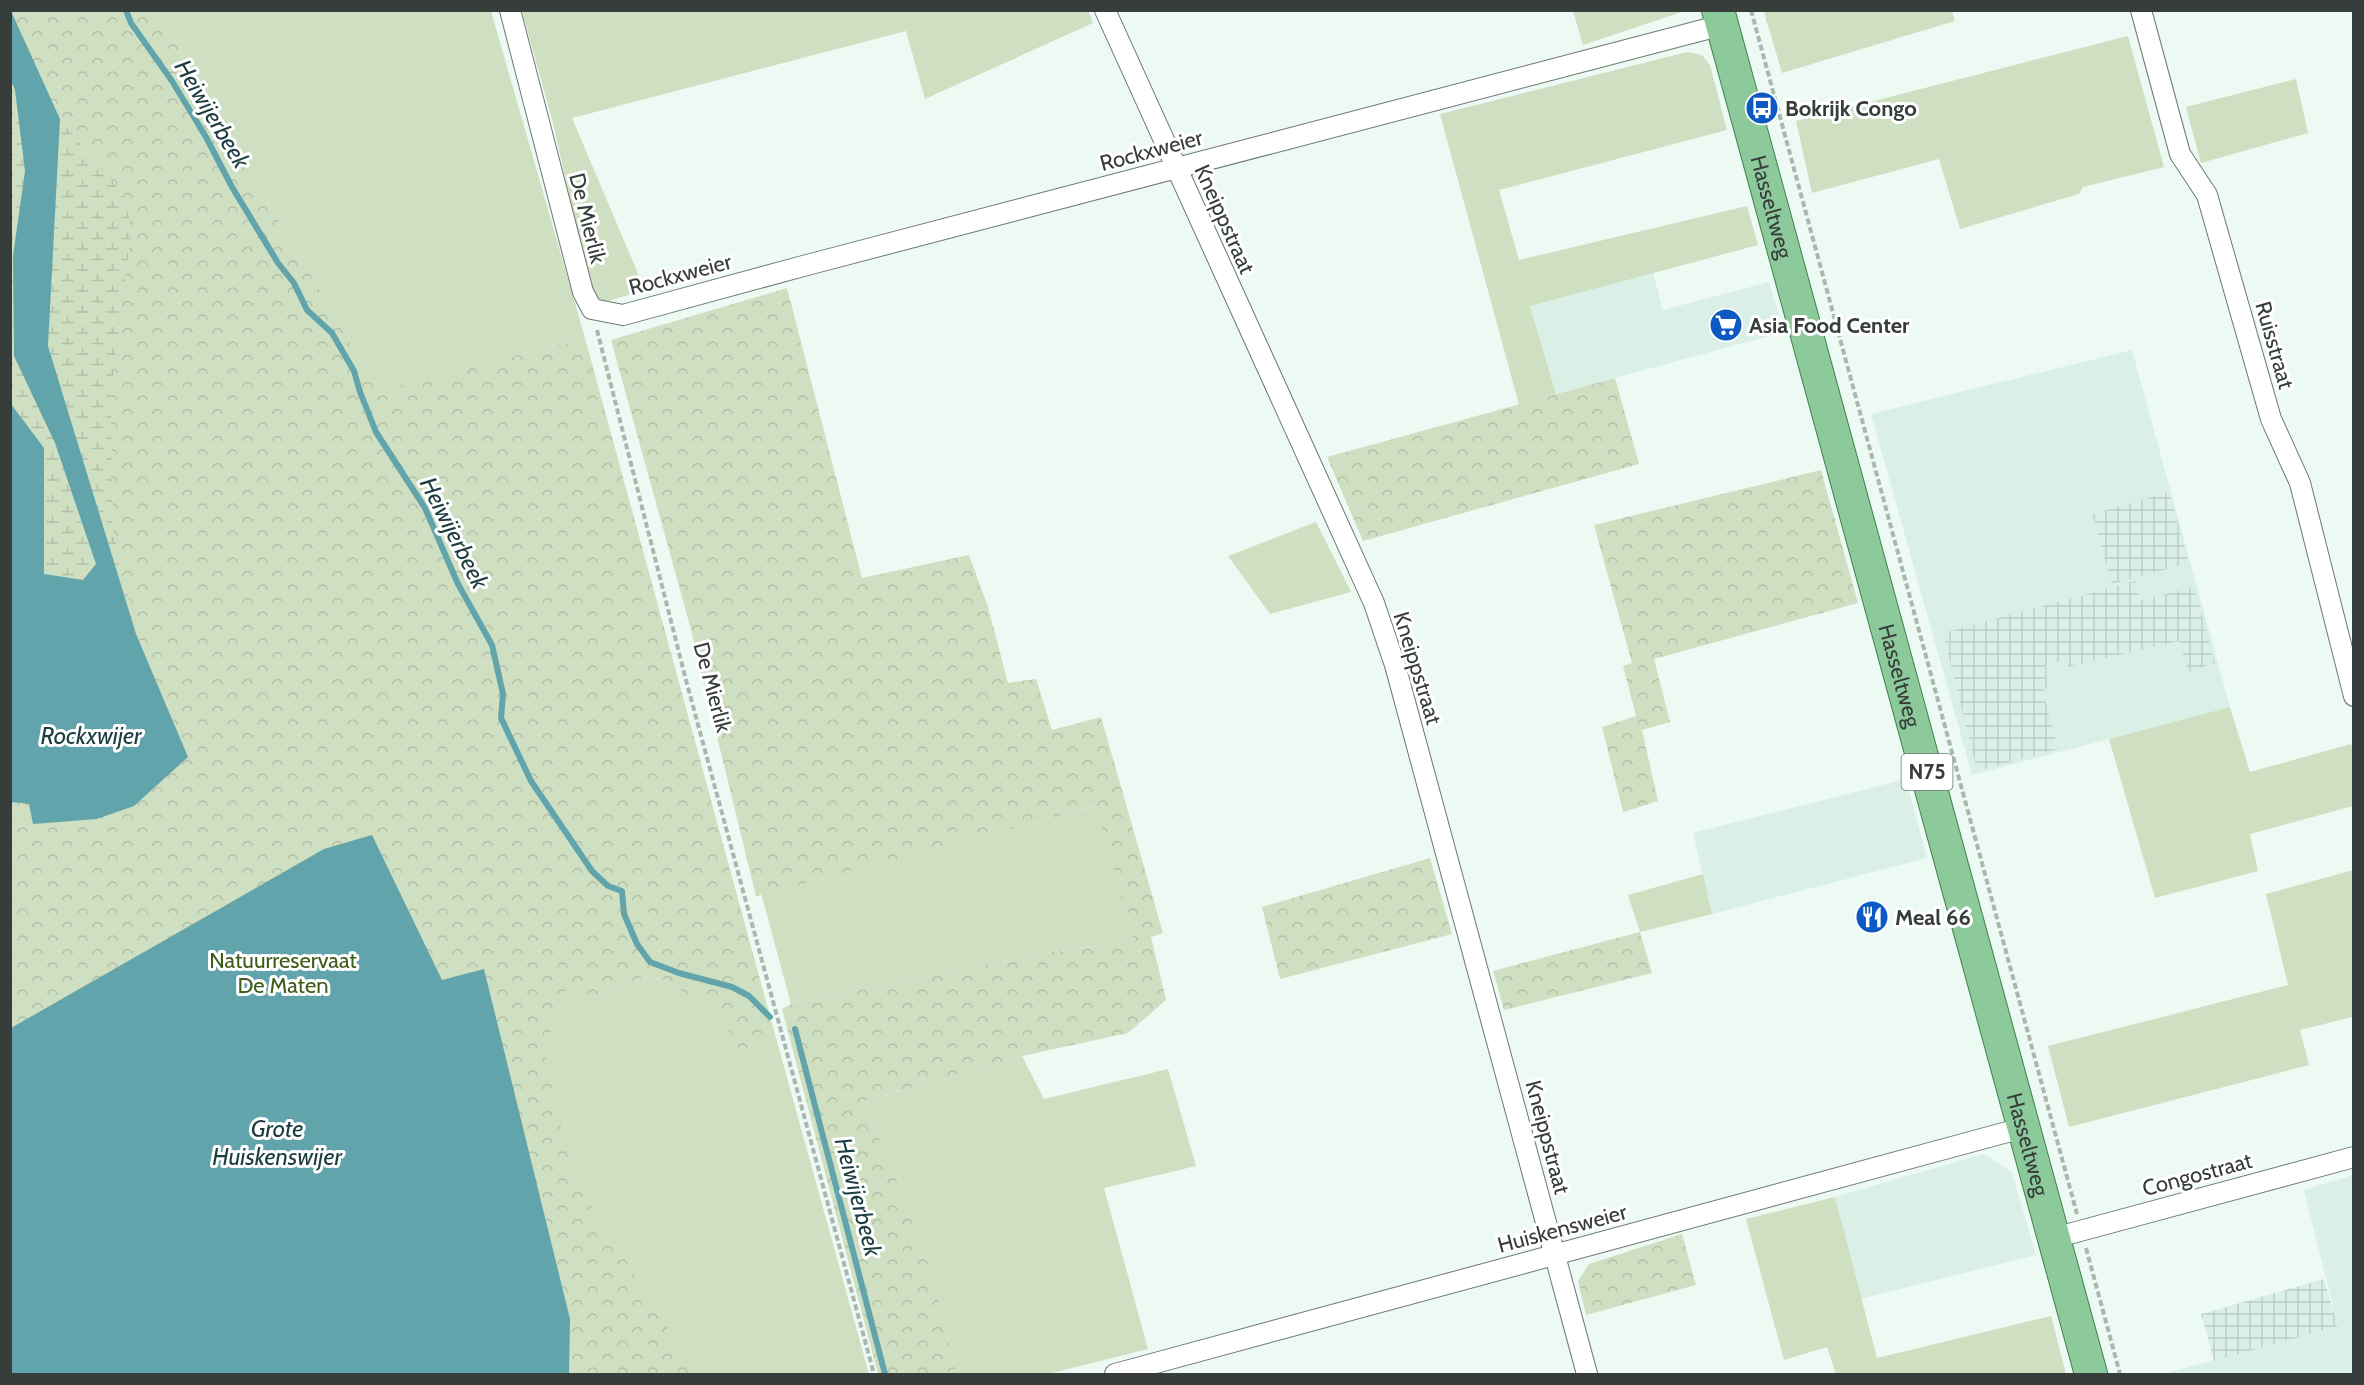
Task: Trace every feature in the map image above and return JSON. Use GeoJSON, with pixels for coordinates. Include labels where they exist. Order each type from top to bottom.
{"type":"FeatureCollection","features":[{"type":"Feature","properties":{"kind":"main road","name":"Hasseltweg"},"geometry":{"type":"LineString","coordinates":[[1720,18],[2091,1374]]}},
{"type":"Feature","properties":{"kind":"street","name":"De Mierlik"},"geometry":{"type":"LineString","coordinates":[[510,10],[583,292],[592,309]]}},
{"type":"Feature","properties":{"kind":"street","name":"Kneippstraat"},"geometry":{"type":"LineString","coordinates":[[1105,10],[1374,603],[1395,665],[1587,1374]]}},
{"type":"Feature","properties":{"kind":"street","name":"Ruisstraat"},"geometry":{"type":"LineString","coordinates":[[2140,10],[2180,154],[2207,195],[2271,419],[2300,483],[2354,696]]}},
{"type":"Feature","properties":{"kind":"street","name":"Rockxweier"},"geometry":{"type":"LineString","coordinates":[[592,309],[623,315],[1176,168],[1720,18]]}},
{"type":"Feature","properties":{"kind":"street","name":"Huiskensweier"},"geometry":{"type":"LineString","coordinates":[[1115,1374],[2022,1128]]}},
{"type":"Feature","properties":{"kind":"street","name":"Congostraat"},"geometry":{"type":"LineString","coordinates":[[2054,1238],[2354,1157]]}},
{"type":"Feature","properties":{"kind":"path"},"geometry":{"type":"LineString","coordinates":[[1751,10],[2077,1213]]}},
{"type":"Feature","properties":{"kind":"path","name":"De Mierlik"},"geometry":{"type":"LineString","coordinates":[[592,309],[687,684],[874,1374]]}},
{"type":"Feature","properties":{"kind":"path"},"geometry":{"type":"LineString","coordinates":[[2086,1249],[2120,1374]]}},
{"type":"Feature","properties":{"kind":"shaded area"},"geometry":{"type":"Polygon","coordinates":[[[1653,272],[1663,310],[1769,282],[1784,332],[1556,394],[1530,306],[1653,272]]]}},
{"type":"Feature","properties":{"kind":"shaded area"},"geometry":{"type":"Polygon","coordinates":[[[2132,350],[2230,707],[1972,775],[1871,414],[2132,350]]]}},
{"type":"Feature","properties":{"kind":"shaded area"},"geometry":{"type":"Polygon","coordinates":[[[2169,492],[2189,563],[2112,584],[2092,514],[2169,492]]]}},
{"type":"Feature","properties":{"kind":"shaded area"},"geometry":{"type":"Polygon","coordinates":[[[2135,581],[2141,600],[2194,587],[2215,663],[2188,672],[2179,641],[2068,667],[2066,660],[2046,665],[2048,686],[2043,691],[2058,749],[1977,771],[1943,633],[2135,581]]]}},
{"type":"Feature","properties":{"kind":"shaded area"},"geometry":{"type":"Polygon","coordinates":[[[1906,779],[1927,858],[1712,914],[1693,833],[1906,779]]]}},
{"type":"Feature","properties":{"kind":"shaded area"},"geometry":{"type":"Polygon","coordinates":[[[1984,1154],[2012,1172],[2036,1255],[1860,1299],[1835,1197],[1984,1154]]]}},
{"type":"Feature","properties":{"kind":"shaded area"},"geometry":{"type":"Polygon","coordinates":[[[2353,1175],[2353,1374],[2164,1374],[2338,1326],[2304,1190],[2353,1175]]]}},
{"type":"Feature","properties":{"kind":"shaded area"},"geometry":{"type":"Polygon","coordinates":[[[2324,1279],[2338,1326],[2214,1361],[2201,1314],[2324,1279]]]}},
{"type":"Feature","properties":{"kind":"green space"},"geometry":{"type":"Polygon","coordinates":[[[1088,10],[1093,23],[925,99],[906,31],[572,118],[645,290],[602,303],[590,289],[553,123],[522,11],[1088,10]]]}},
{"type":"Feature","properties":{"kind":"green space"},"geometry":{"type":"Polygon","coordinates":[[[1573,10],[1681,11],[1583,45],[1573,10]]]}},
{"type":"Feature","properties":{"kind":"green space"},"geometry":{"type":"Polygon","coordinates":[[[1764,10],[1803,11],[1767,22],[1764,10]]]}},
{"type":"Feature","properties":{"kind":"green space"},"geometry":{"type":"Polygon","coordinates":[[[1803,10],[1952,11],[1955,21],[1782,73],[1767,22],[1803,10]]]}},
{"type":"Feature","properties":{"kind":"green space","name":"Natuurreservaat De Maten"},"geometry":{"type":"Polygon","coordinates":[[[10,11],[157,11],[378,391],[585,338],[773,1027],[748,1064],[720,1017],[666,980],[640,978],[588,999],[568,982],[544,1052],[572,1173],[696,1374],[11,1374],[10,11]]]}},
{"type":"Feature","properties":{"kind":"green space"},"geometry":{"type":"Polygon","coordinates":[[[157,11],[491,11],[585,338],[378,392],[157,11]]]}},
{"type":"Feature","properties":{"kind":"green space"},"geometry":{"type":"Polygon","coordinates":[[[2128,36],[2164,167],[2083,187],[2079,194],[1960,229],[1939,159],[1812,193],[1796,121],[2128,36]]]}},
{"type":"Feature","properties":{"kind":"green space"},"geometry":{"type":"Polygon","coordinates":[[[1687,52],[1702,55],[1710,65],[1727,130],[1499,190],[1519,260],[1747,206],[1758,245],[1530,306],[1556,394],[1519,405],[1440,114],[1687,52]]]}},
{"type":"Feature","properties":{"kind":"green space"},"geometry":{"type":"Polygon","coordinates":[[[2296,79],[2308,133],[2201,163],[2186,107],[2296,79]]]}},
{"type":"Feature","properties":{"kind":"green space"},"geometry":{"type":"Polygon","coordinates":[[[10,81],[15,90],[25,171],[13,256],[14,356],[55,443],[96,565],[83,580],[44,574],[44,448],[11,404],[10,81]]]}},
{"type":"Feature","properties":{"kind":"green space"},"geometry":{"type":"Polygon","coordinates":[[[60,119],[127,199],[131,232],[111,393],[112,526],[136,634],[48,346],[60,119]]]}},
{"type":"Feature","properties":{"kind":"green space"},"geometry":{"type":"Polygon","coordinates":[[[787,288],[862,578],[969,555],[988,607],[1008,683],[1036,679],[1052,730],[1101,717],[1163,933],[1151,937],[1166,1000],[1128,1033],[1022,1056],[865,1101],[930,1267],[957,1374],[878,1374],[782,1009],[791,1004],[1051,952],[1133,940],[1096,806],[756,896],[690,626],[611,340],[787,288]]]}},
{"type":"Feature","properties":{"kind":"green space"},"geometry":{"type":"Polygon","coordinates":[[[1615,378],[1639,464],[1363,541],[1327,457],[1615,378]]]}},
{"type":"Feature","properties":{"kind":"green space"},"geometry":{"type":"Polygon","coordinates":[[[1821,470],[1858,603],[1654,659],[1670,722],[1642,730],[1658,801],[1623,812],[1602,727],[1636,716],[1623,666],[1632,663],[1594,525],[1821,470]]]}},
{"type":"Feature","properties":{"kind":"green space"},"geometry":{"type":"Polygon","coordinates":[[[1316,522],[1351,592],[1270,614],[1228,556],[1316,522]]]}},
{"type":"Feature","properties":{"kind":"green space"},"geometry":{"type":"Polygon","coordinates":[[[112,526],[588,999],[640,978],[666,980],[720,1017],[748,1063],[773,1027],[869,1374],[569,1374],[10,802],[112,526]]]}},
{"type":"Feature","properties":{"kind":"green space"},"geometry":{"type":"Polygon","coordinates":[[[2230,707],[2250,772],[2351,744],[2354,753],[2353,806],[2250,834],[2258,871],[2155,898],[2109,739],[2230,707]]]}},
{"type":"Feature","properties":{"kind":"green space"},"geometry":{"type":"Polygon","coordinates":[[[1097,806],[1133,940],[1051,952],[791,1004],[761,893],[1097,806]]]}},
{"type":"Feature","properties":{"kind":"green space"},"geometry":{"type":"Polygon","coordinates":[[[1430,858],[1452,934],[1280,979],[1262,907],[1430,858]]]}},
{"type":"Feature","properties":{"kind":"green space"},"geometry":{"type":"Polygon","coordinates":[[[2353,870],[2353,1017],[2300,1030],[2309,1065],[2069,1127],[2048,1046],[2288,985],[2266,894],[2353,870]]]}},
{"type":"Feature","properties":{"kind":"green space"},"geometry":{"type":"Polygon","coordinates":[[[1703,874],[1712,914],[1640,932],[1628,895],[1703,874]]]}},
{"type":"Feature","properties":{"kind":"green space"},"geometry":{"type":"Polygon","coordinates":[[[1640,932],[1652,973],[1504,1010],[1493,971],[1640,932]]]}},
{"type":"Feature","properties":{"kind":"green space"},"geometry":{"type":"Polygon","coordinates":[[[1022,1056],[1044,1099],[1168,1069],[1196,1166],[1104,1188],[1148,1349],[1048,1374],[957,1374],[930,1267],[865,1101],[1022,1056]]]}},
{"type":"Feature","properties":{"kind":"green space"},"geometry":{"type":"Polygon","coordinates":[[[1835,1197],[1877,1358],[2051,1316],[2066,1374],[1836,1374],[1827,1347],[1784,1360],[1746,1219],[1835,1197]]]}},
{"type":"Feature","properties":{"kind":"green space"},"geometry":{"type":"Polygon","coordinates":[[[1682,1234],[1696,1285],[1586,1315],[1578,1281],[1589,1264],[1682,1234]]]}},
{"type":"Feature","properties":{"kind":"water","name":"Rockxwijer"},"geometry":{"type":"Polygon","coordinates":[[[11,11],[60,119],[48,346],[136,634],[188,757],[134,806],[97,819],[33,824],[29,804],[11,802],[11,404],[44,448],[44,574],[83,580],[96,564],[55,443],[14,356],[13,256],[25,171],[15,90],[11,81],[11,11]]]}},
{"type":"Feature","properties":{"kind":"water","name":"Grote Huiskenswijer"},"geometry":{"type":"Polygon","coordinates":[[[372,835],[442,980],[484,969],[570,1319],[569,1374],[11,1374],[11,1028],[324,849],[372,835]]]}},
{"type":"Feature","properties":{"kind":"waterway","name":"Heiwijerbeek"},"geometry":{"type":"LineString","coordinates":[[126,10],[131,23],[172,81],[206,137],[232,187],[278,263],[294,283],[307,310],[332,333],[354,371],[376,432],[425,508],[458,584],[492,645],[503,694],[501,718],[531,781],[592,871],[608,886],[622,891],[624,914],[637,944],[650,962],[679,973],[732,987],[749,996],[770,1017]]}},
{"type":"Feature","properties":{"kind":"waterway","name":"Heiwijerbeek"},"geometry":{"type":"LineString","coordinates":[[795,1029],[885,1374]]}},
{"type":"Feature","properties":{"kind":"place","name":"Bokrijk Congo"},"geometry":{"type":"Point","coordinates":[1762,108]}},
{"type":"Feature","properties":{"kind":"place","name":"Asia Food Center"},"geometry":{"type":"Point","coordinates":[1726,325]}},
{"type":"Feature","properties":{"kind":"place","name":"Meal 66"},"geometry":{"type":"Point","coordinates":[1872,917]}}]}
